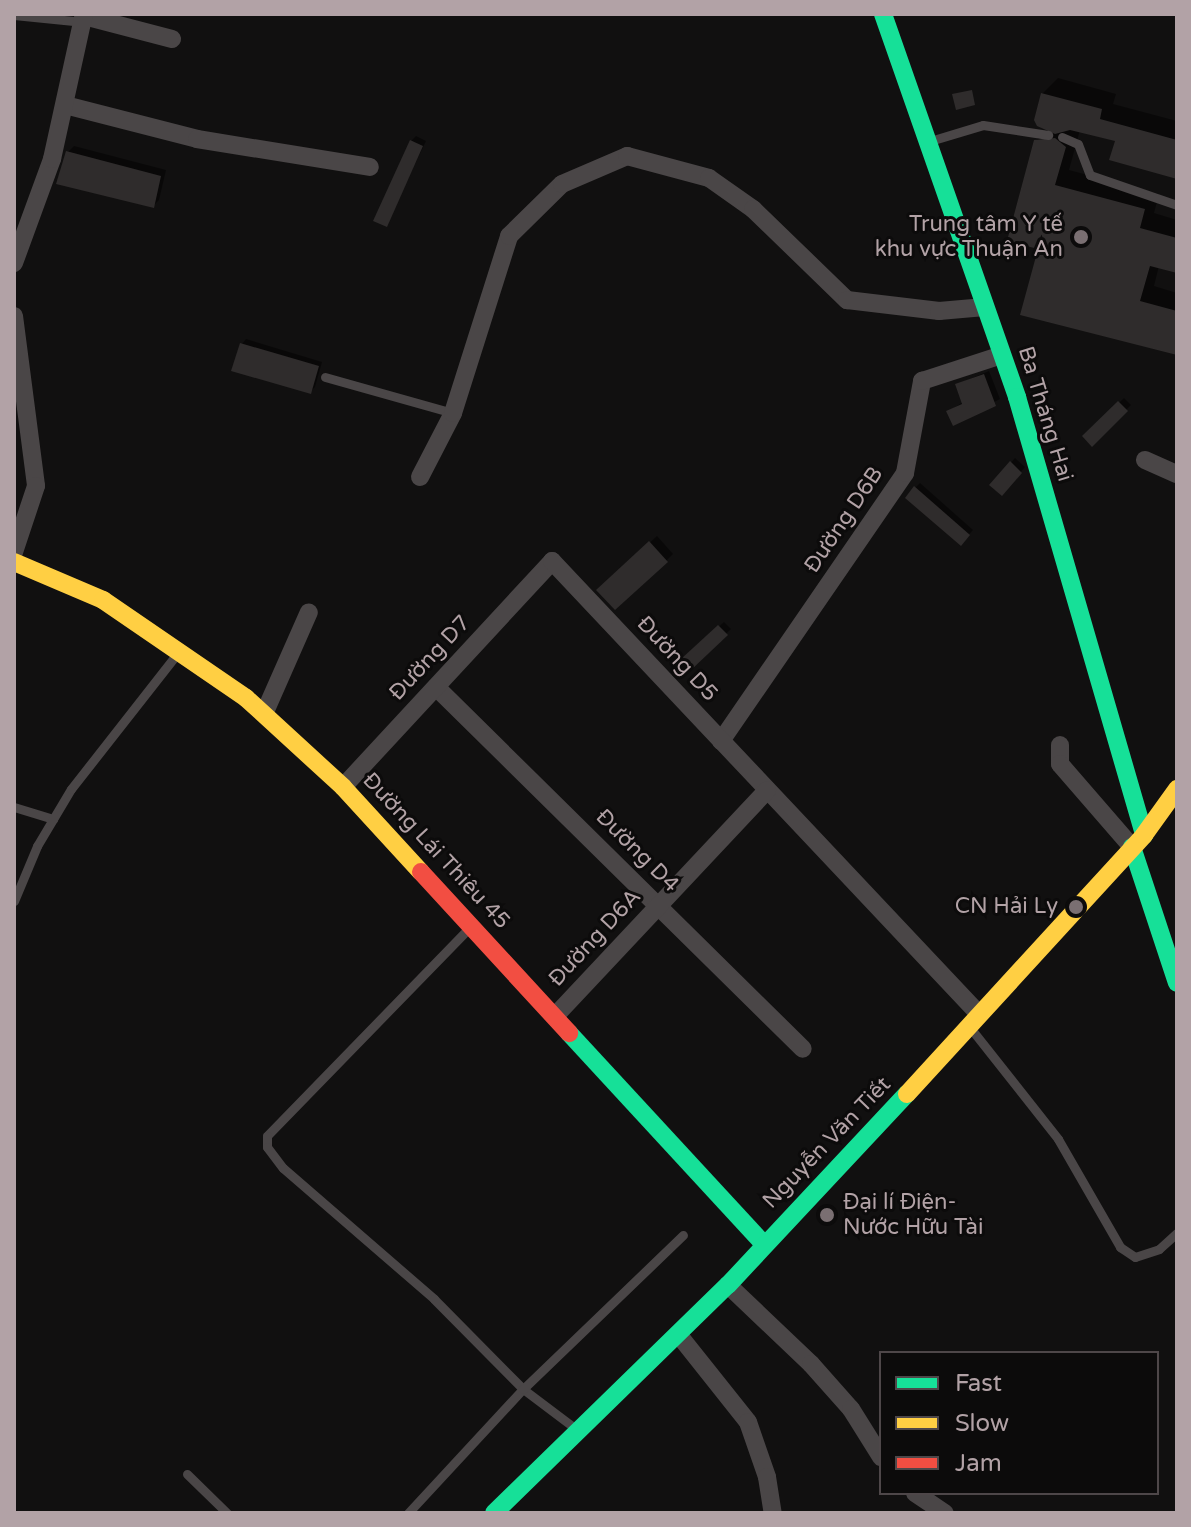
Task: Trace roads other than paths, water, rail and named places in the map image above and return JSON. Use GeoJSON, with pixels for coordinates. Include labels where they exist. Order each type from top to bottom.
{"type":"FeatureCollection","features":[{"type":"Feature","properties":{"kind":"street","name":"Ba Tháng Hai"},"geometry":{"type":"LineString","coordinates":[[883,14],[1002,355],[1177,983]]}},
{"type":"Feature","properties":{"kind":"street"},"geometry":{"type":"LineString","coordinates":[[14,263],[52,159],[84,17],[172,39]]}},
{"type":"Feature","properties":{"kind":"street"},"geometry":{"type":"LineString","coordinates":[[65,105],[197,139],[370,167]]}},
{"type":"Feature","properties":{"kind":"street"},"geometry":{"type":"LineString","coordinates":[[420,477],[453,413],[509,236],[562,184],[627,156],[709,178],[753,209],[847,300],[939,311],[985,307]]}},
{"type":"Feature","properties":{"kind":"street"},"geometry":{"type":"LineString","coordinates":[[14,316],[36,486],[14,552]]}},
{"type":"Feature","properties":{"kind":"street","name":"Đường D6B"},"geometry":{"type":"LineString","coordinates":[[721,741],[905,473],[922,381],[1002,355]]}},
{"type":"Feature","properties":{"kind":"street"},"geometry":{"type":"LineString","coordinates":[[1145,460],[1177,474]]}},
{"type":"Feature","properties":{"kind":"street","name":"Đường D5"},"geometry":{"type":"LineString","coordinates":[[552,561],[767,790],[974,1020]]}},
{"type":"Feature","properties":{"kind":"street","name":"Đường D7"},"geometry":{"type":"LineString","coordinates":[[343,787],[552,561]]}},
{"type":"Feature","properties":{"kind":"street","name":"Đường Lái Thiêu 45"},"geometry":{"type":"LineString","coordinates":[[14,562],[103,600],[180,651],[264,714],[343,787],[557,1014],[764,1244]]}},
{"type":"Feature","properties":{"kind":"street"},"geometry":{"type":"LineString","coordinates":[[264,714],[309,612]]}},
{"type":"Feature","properties":{"kind":"street","name":"Đường D4"},"geometry":{"type":"LineString","coordinates":[[436,687],[803,1049]]}},
{"type":"Feature","properties":{"kind":"street"},"geometry":{"type":"LineString","coordinates":[[1060,745],[1060,764],[1066,773],[1138,841]]}},
{"type":"Feature","properties":{"kind":"street","name":"Nguyễn Văn Tiết"},"geometry":{"type":"LineString","coordinates":[[501,1511],[728,1285],[1138,841],[1177,789]]}},
{"type":"Feature","properties":{"kind":"street","name":"Đường D6A"},"geometry":{"type":"LineString","coordinates":[[557,1014],[767,790]]}},
{"type":"Feature","properties":{"kind":"street"},"geometry":{"type":"LineString","coordinates":[[728,1285],[811,1364],[851,1409],[879,1454]]}},
{"type":"Feature","properties":{"kind":"street"},"geometry":{"type":"LineString","coordinates":[[678,1334],[748,1422],[767,1477],[773,1513]]}},
{"type":"Feature","properties":{"kind":"street"},"geometry":{"type":"LineString","coordinates":[[918,1495],[945,1513]]}},
{"type":"Feature","properties":{"kind":"lane"},"geometry":{"type":"LineString","coordinates":[[14,15],[84,17]]}},
{"type":"Feature","properties":{"kind":"lane"},"geometry":{"type":"LineString","coordinates":[[927,142],[983,125],[1048,135]]}},
{"type":"Feature","properties":{"kind":"lane"},"geometry":{"type":"LineString","coordinates":[[1062,137],[1078,144],[1090,175],[1177,205]]}},
{"type":"Feature","properties":{"kind":"lane"},"geometry":{"type":"LineString","coordinates":[[325,377],[453,413]]}},
{"type":"Feature","properties":{"kind":"lane"},"geometry":{"type":"LineString","coordinates":[[14,901],[53,819],[180,651]]}},
{"type":"Feature","properties":{"kind":"lane"},"geometry":{"type":"LineString","coordinates":[[14,807],[53,819]]}},
{"type":"Feature","properties":{"kind":"lane"},"geometry":{"type":"LineString","coordinates":[[472,925],[267,1136],[267,1147],[283,1168],[434,1299],[523,1389],[579,1431]]}},
{"type":"Feature","properties":{"kind":"lane"},"geometry":{"type":"LineString","coordinates":[[974,1020],[1058,1139],[1120,1247],[1135,1257],[1159,1249],[1177,1233]]}},
{"type":"Feature","properties":{"kind":"lane"},"geometry":{"type":"LineString","coordinates":[[408,1513],[523,1389],[683,1235]]}},
{"type":"Feature","properties":{"kind":"lane"},"geometry":{"type":"LineString","coordinates":[[187,1474],[227,1513]]}},
{"type":"Feature","properties":{"kind":"place","name":"Trung tâm Y tế khu vực Thuận An"},"geometry":{"type":"Point","coordinates":[1081,237]}},
{"type":"Feature","properties":{"kind":"place","name":"CN Hải Ly"},"geometry":{"type":"Point","coordinates":[1076,907]}},
{"type":"Feature","properties":{"kind":"place","name":"Đại lí Điện- Nước Hữu Tài"},"geometry":{"type":"Point","coordinates":[827,1215]}}]}
